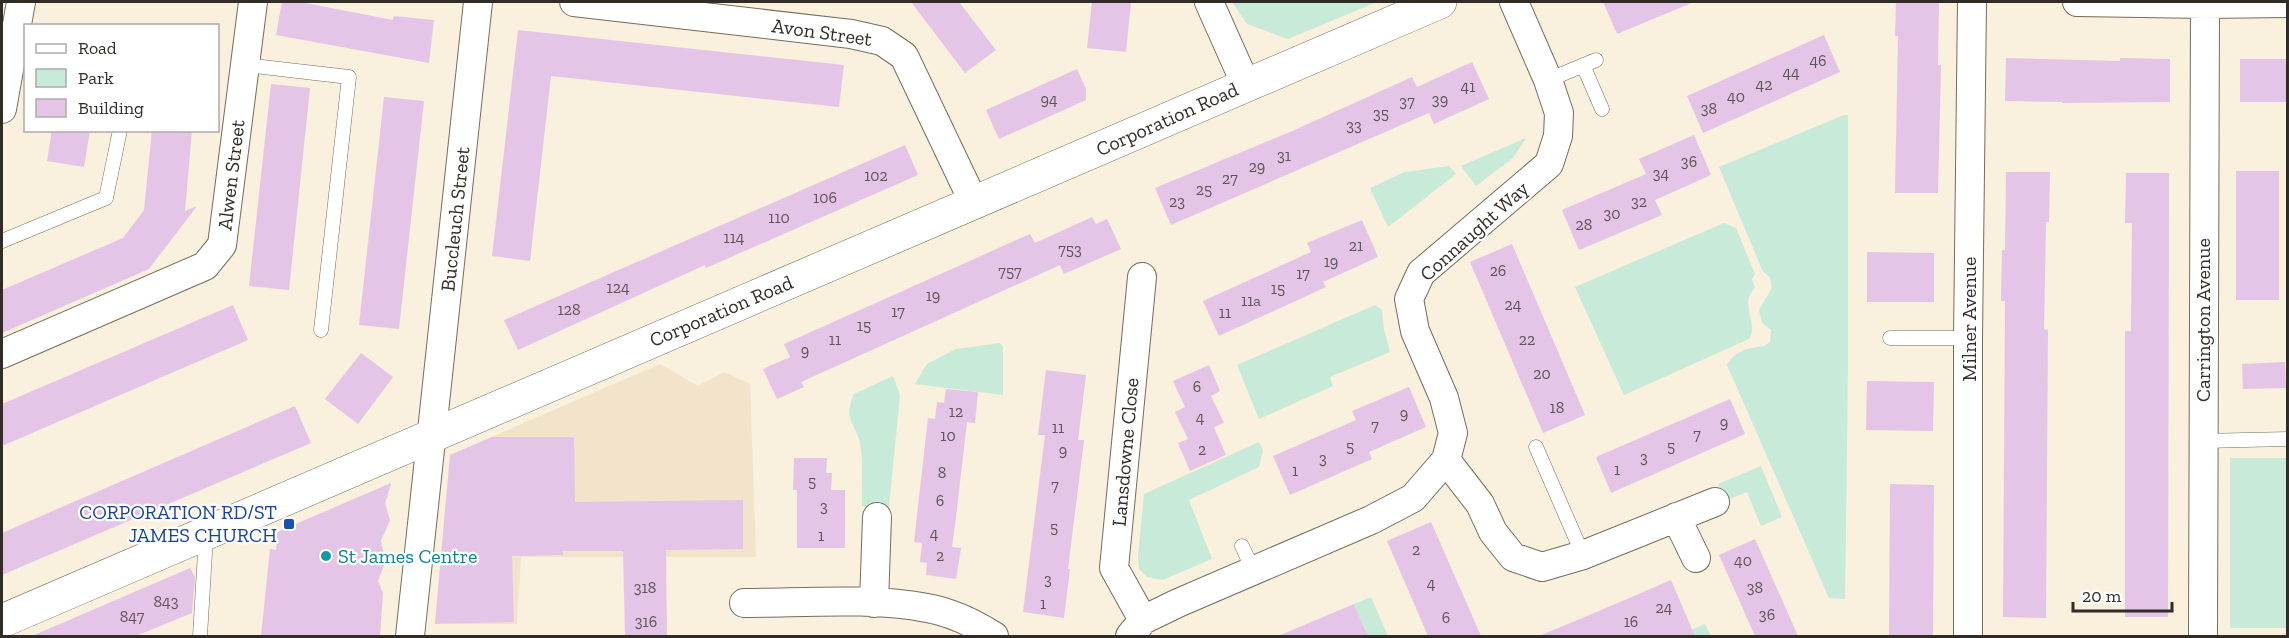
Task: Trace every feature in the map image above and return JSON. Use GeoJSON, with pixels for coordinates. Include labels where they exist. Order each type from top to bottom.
{"type":"FeatureCollection","features":[{"type":"Feature","properties":{"kind":"street"},"geometry":{"type":"LineString","coordinates":[[2,109],[21,2]]}},
{"type":"Feature","properties":{"kind":"street","name":"Alwen Street"},"geometry":{"type":"LineString","coordinates":[[2,354],[206,266],[222,245],[252,2]]}},
{"type":"Feature","properties":{"kind":"street","name":"Buccleuch Street"},"geometry":{"type":"LineString","coordinates":[[410,636],[478,2]]}},
{"type":"Feature","properties":{"kind":"street","name":"Avon Street"},"geometry":{"type":"LineString","coordinates":[[574,2],[851,34],[882,41],[904,56],[974,203]]}},
{"type":"Feature","properties":{"kind":"street"},"geometry":{"type":"LineString","coordinates":[[1209,2],[1246,85]]}},
{"type":"Feature","properties":{"kind":"street","name":"Corporation Road"},"geometry":{"type":"LineString","coordinates":[[2,621],[1440,2]]}},
{"type":"Feature","properties":{"kind":"street","name":"Connaught Way"},"geometry":{"type":"LineString","coordinates":[[1136,628],[1247,558],[1371,520],[1413,498],[1446,460],[1453,433],[1443,398],[1415,331],[1409,299],[1421,273],[1549,164],[1558,136],[1559,113],[1548,80],[1514,2]]}},
{"type":"Feature","properties":{"kind":"street","name":"Milner Avenue"},"geometry":{"type":"LineString","coordinates":[[1968,636],[1968,338],[1972,2]]}},
{"type":"Feature","properties":{"kind":"street"},"geometry":{"type":"LineString","coordinates":[[2078,2],[2288,3]]}},
{"type":"Feature","properties":{"kind":"street","name":"Carrington Avenue"},"geometry":{"type":"LineString","coordinates":[[2203,636],[2205,4]]}},
{"type":"Feature","properties":{"kind":"street","name":"Lansdowne Close"},"geometry":{"type":"LineString","coordinates":[[1136,628],[1114,568],[1142,277]]}},
{"type":"Feature","properties":{"kind":"street"},"geometry":{"type":"LineString","coordinates":[[1446,460],[1480,504],[1493,532],[1513,557],[1542,567],[1583,555],[1715,502]]}},
{"type":"Feature","properties":{"kind":"street"},"geometry":{"type":"LineString","coordinates":[[874,603],[877,517]]}},
{"type":"Feature","properties":{"kind":"street"},"geometry":{"type":"LineString","coordinates":[[1676,517],[1696,558]]}},
{"type":"Feature","properties":{"kind":"street"},"geometry":{"type":"LineString","coordinates":[[744,603],[874,603],[928,608],[979,626],[994,636]]}},
{"type":"Feature","properties":{"kind":"lane"},"geometry":{"type":"LineString","coordinates":[[1548,80],[1590,62],[1602,108]]}},
{"type":"Feature","properties":{"kind":"lane"},"geometry":{"type":"LineString","coordinates":[[244,65],[349,77],[321,330]]}},
{"type":"Feature","properties":{"kind":"lane"},"geometry":{"type":"LineString","coordinates":[[2,241],[106,198],[120,132]]}},
{"type":"Feature","properties":{"kind":"lane"},"geometry":{"type":"LineString","coordinates":[[1890,338],[1968,338]]}},
{"type":"Feature","properties":{"kind":"lane"},"geometry":{"type":"LineString","coordinates":[[2202,441],[2288,439]]}},
{"type":"Feature","properties":{"kind":"lane"},"geometry":{"type":"LineString","coordinates":[[1536,447],[1583,555]]}},
{"type":"Feature","properties":{"kind":"lane"},"geometry":{"type":"LineString","coordinates":[[200,636],[206,534]]}},
{"type":"Feature","properties":{"kind":"shaded area"},"geometry":{"type":"Polygon","coordinates":[[[660,364],[698,386],[724,372],[750,384],[756,557],[521,557],[517,624],[435,624],[450,455],[660,364]]]}},
{"type":"Feature","properties":{"kind":"green space"},"geometry":{"type":"Polygon","coordinates":[[[1232,2],[1377,2],[1288,39],[1247,24],[1232,2]]]}},
{"type":"Feature","properties":{"kind":"green space"},"geometry":{"type":"Polygon","coordinates":[[[1848,115],[1845,599],[1829,598],[1727,365],[1739,353],[1770,342],[1771,330],[1762,323],[1759,310],[1772,288],[1770,277],[1763,272],[1719,167],[1848,115]]]}},
{"type":"Feature","properties":{"kind":"green space"},"geometry":{"type":"Polygon","coordinates":[[[1526,138],[1513,158],[1476,186],[1461,166],[1526,138]]]}},
{"type":"Feature","properties":{"kind":"green space"},"geometry":{"type":"Polygon","coordinates":[[[1449,166],[1456,174],[1388,227],[1370,188],[1405,172],[1449,166]]]}},
{"type":"Feature","properties":{"kind":"green space"},"geometry":{"type":"Polygon","coordinates":[[[1724,223],[1736,228],[1755,274],[1752,279],[1755,288],[1748,301],[1752,327],[1749,339],[1624,395],[1575,287],[1724,223]]]}},
{"type":"Feature","properties":{"kind":"green space"},"geometry":{"type":"Polygon","coordinates":[[[1375,305],[1382,310],[1390,352],[1330,377],[1333,386],[1259,419],[1237,365],[1375,305]]]}},
{"type":"Feature","properties":{"kind":"green space"},"geometry":{"type":"Polygon","coordinates":[[[1000,343],[1003,347],[1003,395],[915,384],[927,364],[956,349],[1000,343]]]}},
{"type":"Feature","properties":{"kind":"green space"},"geometry":{"type":"Polygon","coordinates":[[[893,376],[900,395],[889,507],[862,506],[861,450],[849,409],[854,394],[893,376]]]}},
{"type":"Feature","properties":{"kind":"green space"},"geometry":{"type":"Polygon","coordinates":[[[1259,442],[1263,450],[1259,467],[1189,500],[1212,559],[1162,580],[1147,577],[1139,569],[1138,557],[1144,494],[1259,442]]]}},
{"type":"Feature","properties":{"kind":"green space"},"geometry":{"type":"Polygon","coordinates":[[[2230,458],[2287,458],[2287,628],[2230,628],[2230,458]]]}},
{"type":"Feature","properties":{"kind":"green space"},"geometry":{"type":"Polygon","coordinates":[[[1761,466],[1782,517],[1761,526],[1747,492],[1725,501],[1718,484],[1761,466]]]}},
{"type":"Feature","properties":{"kind":"green space"},"geometry":{"type":"Polygon","coordinates":[[[1371,597],[1388,636],[1368,636],[1354,604],[1371,597]]]}},
{"type":"Feature","properties":{"kind":"green space"},"geometry":{"type":"Polygon","coordinates":[[[1705,624],[1711,636],[1677,636],[1705,624]]]}},
{"type":"Feature","properties":{"kind":"building"},"geometry":{"type":"Polygon","coordinates":[[[282,2],[300,2],[393,20],[394,16],[434,20],[429,63],[276,35],[282,2]]]}},
{"type":"Feature","properties":{"kind":"building"},"geometry":{"type":"Polygon","coordinates":[[[911,2],[959,2],[996,50],[965,73],[911,2]]]}},
{"type":"Feature","properties":{"kind":"building"},"geometry":{"type":"Polygon","coordinates":[[[1092,2],[1131,2],[1126,52],[1087,48],[1092,2]]]}},
{"type":"Feature","properties":{"kind":"building"},"geometry":{"type":"Polygon","coordinates":[[[1603,2],[1694,2],[1617,34],[1603,2]]]}},
{"type":"Feature","properties":{"kind":"building"},"geometry":{"type":"Polygon","coordinates":[[[1896,2],[1939,2],[1938,65],[1941,65],[1938,193],[1895,193],[1898,36],[1895,36],[1896,2]]]}},
{"type":"Feature","properties":{"kind":"building"},"geometry":{"type":"Polygon","coordinates":[[[518,30],[844,65],[839,107],[551,76],[530,261],[492,256],[518,30]]]}},
{"type":"Feature","properties":{"kind":"building"},"geometry":{"type":"Polygon","coordinates":[[[1824,35],[1840,72],[1703,133],[1687,96],[1824,35]]]}},
{"type":"Feature","properties":{"kind":"building"},"geometry":{"type":"Polygon","coordinates":[[[2006,58],[2120,61],[2120,58],[2170,59],[2170,102],[2005,101],[2006,58]]]}},
{"type":"Feature","properties":{"kind":"building"},"geometry":{"type":"Polygon","coordinates":[[[2240,59],[2288,59],[2288,102],[2240,102],[2240,59]]]}},
{"type":"Feature","properties":{"kind":"building"},"geometry":{"type":"Polygon","coordinates":[[[1472,62],[1489,99],[1434,124],[1429,113],[1171,225],[1155,188],[1290,132],[1412,77],[1417,87],[1472,62]]]}},
{"type":"Feature","properties":{"kind":"building"},"geometry":{"type":"Polygon","coordinates":[[[1077,69],[1086,89],[1086,100],[999,139],[986,110],[1077,69]]]}},
{"type":"Feature","properties":{"kind":"building"},"geometry":{"type":"Polygon","coordinates":[[[271,84],[310,88],[289,290],[249,286],[271,84]]]}},
{"type":"Feature","properties":{"kind":"building"},"geometry":{"type":"Polygon","coordinates":[[[384,97],[424,101],[399,329],[359,325],[384,97]]]}},
{"type":"Feature","properties":{"kind":"building"},"geometry":{"type":"Polygon","coordinates":[[[52,132],[90,132],[84,167],[47,161],[52,132]]]}},
{"type":"Feature","properties":{"kind":"building"},"geometry":{"type":"Polygon","coordinates":[[[152,132],[192,132],[185,211],[197,206],[149,269],[2,333],[2,290],[123,238],[144,210],[152,132]]]}},
{"type":"Feature","properties":{"kind":"building"},"geometry":{"type":"Polygon","coordinates":[[[1694,135],[1711,175],[1655,200],[1662,215],[1579,250],[1562,210],[1646,174],[1639,159],[1694,135]]]}},
{"type":"Feature","properties":{"kind":"building"},"geometry":{"type":"Polygon","coordinates":[[[905,145],[918,175],[706,268],[705,265],[518,350],[504,320],[905,145]]]}},
{"type":"Feature","properties":{"kind":"building"},"geometry":{"type":"Polygon","coordinates":[[[2236,171],[2279,171],[2279,300],[2236,300],[2236,171]]]}},
{"type":"Feature","properties":{"kind":"building"},"geometry":{"type":"Polygon","coordinates":[[[2006,172],[2050,172],[2049,222],[2046,222],[2044,329],[2048,330],[2046,618],[2003,617],[2005,301],[2001,301],[2002,250],[2005,250],[2006,172]]]}},
{"type":"Feature","properties":{"kind":"building"},"geometry":{"type":"Polygon","coordinates":[[[2126,173],[2169,173],[2168,617],[2125,617],[2125,331],[2131,331],[2132,223],[2125,223],[2126,173]]]}},
{"type":"Feature","properties":{"kind":"building"},"geometry":{"type":"Polygon","coordinates":[[[1092,217],[1096,224],[1107,219],[1121,249],[1064,274],[1060,265],[801,382],[804,387],[777,399],[763,369],[790,357],[784,344],[1030,234],[1035,243],[1092,217]]]}},
{"type":"Feature","properties":{"kind":"building"},"geometry":{"type":"Polygon","coordinates":[[[1362,220],[1378,257],[1323,282],[1326,287],[1219,336],[1203,301],[1311,252],[1307,243],[1362,220]]]}},
{"type":"Feature","properties":{"kind":"building"},"geometry":{"type":"Polygon","coordinates":[[[1512,244],[1585,415],[1543,433],[1470,262],[1512,244]]]}},
{"type":"Feature","properties":{"kind":"building"},"geometry":{"type":"Polygon","coordinates":[[[1867,252],[1934,253],[1934,302],[1867,302],[1867,252]]]}},
{"type":"Feature","properties":{"kind":"building"},"geometry":{"type":"Polygon","coordinates":[[[233,305],[248,340],[2,446],[2,404],[233,305]]]}},
{"type":"Feature","properties":{"kind":"building"},"geometry":{"type":"Polygon","coordinates":[[[361,353],[393,377],[358,424],[325,399],[361,353]]]}},
{"type":"Feature","properties":{"kind":"building"},"geometry":{"type":"Polygon","coordinates":[[[2285,362],[2286,388],[2243,389],[2242,364],[2285,362]]]}},
{"type":"Feature","properties":{"kind":"building"},"geometry":{"type":"Polygon","coordinates":[[[1209,365],[1220,391],[1211,396],[1224,423],[1214,427],[1226,455],[1190,471],[1178,443],[1188,439],[1175,412],[1185,407],[1173,381],[1209,365]]]}},
{"type":"Feature","properties":{"kind":"building"},"geometry":{"type":"Polygon","coordinates":[[[1046,370],[1086,375],[1078,440],[1084,440],[1064,618],[1023,612],[1045,435],[1038,435],[1046,370]]]}},
{"type":"Feature","properties":{"kind":"building"},"geometry":{"type":"Polygon","coordinates":[[[1867,381],[1934,382],[1933,431],[1866,430],[1867,381]]]}},
{"type":"Feature","properties":{"kind":"building"},"geometry":{"type":"Polygon","coordinates":[[[1409,387],[1426,427],[1369,452],[1372,459],[1290,495],[1273,456],[1356,420],[1352,411],[1409,387]]]}},
{"type":"Feature","properties":{"kind":"building"},"geometry":{"type":"Polygon","coordinates":[[[946,389],[978,392],[975,423],[967,422],[952,547],[961,548],[956,579],[926,575],[927,563],[920,562],[922,543],[914,542],[928,418],[935,419],[937,402],[944,403],[946,389]]]}},
{"type":"Feature","properties":{"kind":"building"},"geometry":{"type":"Polygon","coordinates":[[[1730,399],[1745,434],[1611,493],[1596,457],[1730,399]]]}},
{"type":"Feature","properties":{"kind":"building"},"geometry":{"type":"Polygon","coordinates":[[[295,406],[311,443],[2,575],[2,533],[295,406]]]}},
{"type":"Feature","properties":{"kind":"building"},"geometry":{"type":"Polygon","coordinates":[[[492,437],[574,437],[575,502],[743,500],[743,549],[666,550],[667,636],[625,636],[623,551],[563,551],[563,555],[512,556],[514,622],[435,624],[450,455],[492,437]]]}},
{"type":"Feature","properties":{"kind":"building"},"geometry":{"type":"Polygon","coordinates":[[[794,458],[827,458],[826,473],[832,473],[831,490],[845,490],[845,548],[797,548],[797,490],[793,490],[794,458]]]}},
{"type":"Feature","properties":{"kind":"building","name":"St James Centre"},"geometry":{"type":"Polygon","coordinates":[[[391,483],[385,504],[390,520],[381,541],[385,563],[378,581],[383,593],[380,636],[261,636],[270,549],[276,550],[277,532],[391,483]]]}},
{"type":"Feature","properties":{"kind":"building"},"geometry":{"type":"Polygon","coordinates":[[[1890,484],[1934,485],[1933,636],[1889,636],[1890,484]]]}},
{"type":"Feature","properties":{"kind":"building"},"geometry":{"type":"Polygon","coordinates":[[[1431,522],[1481,636],[1428,636],[1387,541],[1431,522]]]}},
{"type":"Feature","properties":{"kind":"building"},"geometry":{"type":"Polygon","coordinates":[[[1755,539],[1798,636],[1755,636],[1719,555],[1755,539]]]}},
{"type":"Feature","properties":{"kind":"building"},"geometry":{"type":"Polygon","coordinates":[[[190,568],[195,577],[192,613],[136,636],[32,636],[190,568]]]}},
{"type":"Feature","properties":{"kind":"building"},"geometry":{"type":"Polygon","coordinates":[[[1671,580],[1695,636],[1539,636],[1606,608],[1671,580]]]}},
{"type":"Feature","properties":{"kind":"building"},"geometry":{"type":"Polygon","coordinates":[[[1354,604],[1368,636],[1278,636],[1354,604]]]}},
{"type":"Feature","properties":{"kind":"place","name":"CORPORATION RD/ST JAMES CHURCH"},"geometry":{"type":"Point","coordinates":[289,524]}},
{"type":"Feature","properties":{"kind":"place","name":"St James Centre"},"geometry":{"type":"Point","coordinates":[326,556]}}]}
